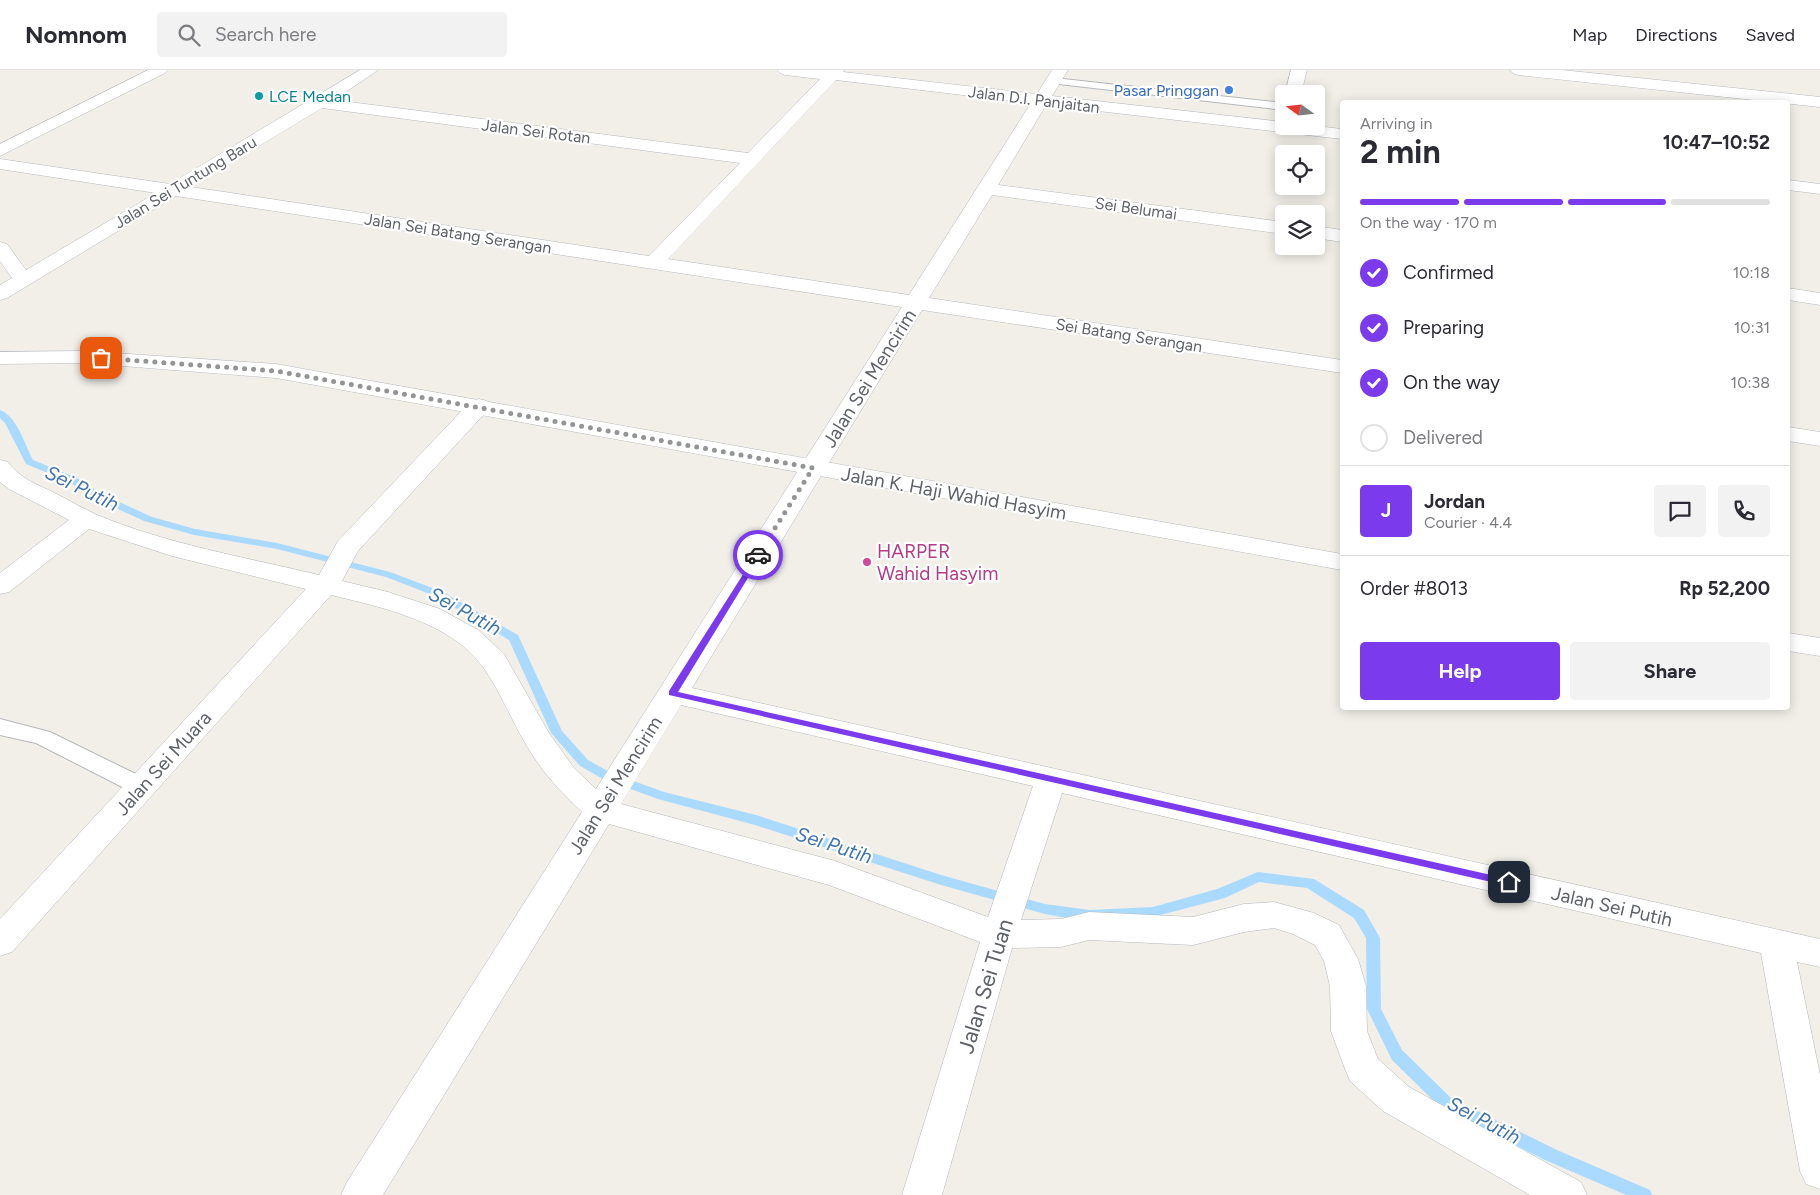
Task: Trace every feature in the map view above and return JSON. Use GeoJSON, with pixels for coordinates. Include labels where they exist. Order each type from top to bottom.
{"type":"FeatureCollection","features":[{"type":"Feature","properties":{"kind":"street"},"geometry":{"type":"LineString","coordinates":[[0,152],[160,70]]}},
{"type":"Feature","properties":{"kind":"street","name":"Jalan Sei Tuntung Baru"},"geometry":{"type":"LineString","coordinates":[[0,294],[319,103],[370,70]]}},
{"type":"Feature","properties":{"kind":"street","name":"Jalan D.I. Panjaitan"},"geometry":{"type":"LineString","coordinates":[[785,70],[1052,83],[1275,125]]}},
{"type":"Feature","properties":{"kind":"street"},"geometry":{"type":"LineString","coordinates":[[1295,85],[1299,70]]}},
{"type":"Feature","properties":{"kind":"street"},"geometry":{"type":"LineString","coordinates":[[1518,70],[1820,102]]}},
{"type":"Feature","properties":{"kind":"street"},"geometry":{"type":"LineString","coordinates":[[654,263],[834,73]]}},
{"type":"Feature","properties":{"kind":"street","name":"Jalan Sei Mencirim"},"geometry":{"type":"LineString","coordinates":[[361,1195],[915,303],[988,189],[1052,83]]}},
{"type":"Feature","properties":{"kind":"street","name":"Jalan Sei Rotan"},"geometry":{"type":"LineString","coordinates":[[319,103],[752,159]]}},
{"type":"Feature","properties":{"kind":"street","name":"Jalan D.I. Panjaitan"},"geometry":{"type":"LineString","coordinates":[[1325,132],[1340,134]]}},
{"type":"Feature","properties":{"kind":"street","name":"Jalan Sei Batang Serangan"},"geometry":{"type":"LineString","coordinates":[[0,164],[915,303]]}},
{"type":"Feature","properties":{"kind":"street"},"geometry":{"type":"LineString","coordinates":[[1790,185],[1820,189]]}},
{"type":"Feature","properties":{"kind":"street","name":"Sei Belumai"},"geometry":{"type":"LineString","coordinates":[[988,189],[1275,227]]}},
{"type":"Feature","properties":{"kind":"street"},"geometry":{"type":"LineString","coordinates":[[1325,233],[1340,236]]}},
{"type":"Feature","properties":{"kind":"street"},"geometry":{"type":"LineString","coordinates":[[0,248],[23,279]]}},
{"type":"Feature","properties":{"kind":"street"},"geometry":{"type":"LineString","coordinates":[[1790,294],[1820,299]]}},
{"type":"Feature","properties":{"kind":"street","name":"Sei Batang Serangan"},"geometry":{"type":"LineString","coordinates":[[915,303],[1340,367]]}},
{"type":"Feature","properties":{"kind":"street","name":"Jalan K. Haji Wahid Hasyim"},"geometry":{"type":"LineString","coordinates":[[0,358],[84,357],[276,371],[1340,562]]}},
{"type":"Feature","properties":{"kind":"street","name":"Jalan Sei Muara"},"geometry":{"type":"LineString","coordinates":[[0,942],[327,582],[347,547],[479,406]]}},
{"type":"Feature","properties":{"kind":"street"},"geometry":{"type":"LineString","coordinates":[[1790,434],[1820,439]]}},
{"type":"Feature","properties":{"kind":"street"},"geometry":{"type":"LineString","coordinates":[[0,467],[4,473],[18,484],[86,519],[116,530],[181,550],[327,582],[430,615],[468,636],[494,661],[538,740],[563,776],[602,806],[1002,925],[1061,933],[1089,926],[1193,931],[1244,918],[1274,915],[1310,927],[1327,935],[1341,959],[1348,986],[1349,1031],[1363,1069],[1396,1099],[1567,1195]]}},
{"type":"Feature","properties":{"kind":"street"},"geometry":{"type":"LineString","coordinates":[[0,586],[86,519]]}},
{"type":"Feature","properties":{"kind":"street"},"geometry":{"type":"LineString","coordinates":[[1790,642],[1820,647]]}},
{"type":"Feature","properties":{"kind":"street","name":"Jalan Sei Putih"},"geometry":{"type":"LineString","coordinates":[[672,693],[1820,953]]}},
{"type":"Feature","properties":{"kind":"street","name":"Jalan Sei Tuan"},"geometry":{"type":"LineString","coordinates":[[922,1195],[1002,925],[1051,778]]}},
{"type":"Feature","properties":{"kind":"street"},"geometry":{"type":"LineString","coordinates":[[1776,944],[1820,1171]]}},
{"type":"Feature","properties":{"kind":"lane"},"geometry":{"type":"LineString","coordinates":[[1052,83],[1275,106]]}},
{"type":"Feature","properties":{"kind":"lane"},"geometry":{"type":"LineString","coordinates":[[0,727],[42,737],[142,787]]}},
{"type":"Feature","properties":{"kind":"waterway","name":"Sei Putih"},"geometry":{"type":"LineString","coordinates":[[0,413],[9,422],[29,462],[73,480],[100,497],[148,519],[194,532],[277,546],[390,575],[439,594],[514,638],[557,733],[584,763],[607,776],[662,796],[756,820],[941,880],[1045,909],[1090,916],[1153,912],[1220,894],[1258,877],[1309,883],[1359,914],[1373,938],[1374,1009],[1397,1055],[1446,1103],[1551,1155],[1644,1195]]}},
{"type":"Feature","properties":{"kind":"way so far"},"geometry":{"type":"LineString","coordinates":[[101,358],[276,371],[479,406],[813,468],[758,555]]}},
{"type":"Feature","properties":{"kind":"place","name":"Pasar Pringgan"},"geometry":{"type":"Point","coordinates":[1229,90]}},
{"type":"Feature","properties":{"kind":"place","name":"LCE Medan"},"geometry":{"type":"Point","coordinates":[259,96]}},
{"type":"Feature","properties":{"kind":"place","name":"HARPER Wahid Hasyim"},"geometry":{"type":"Point","coordinates":[867,562]}},
{"type":"Feature","properties":{"kind":"route"},"geometry":{"type":"LineString","coordinates":[[758,555],[672,693],[1509,882]]}}]}
